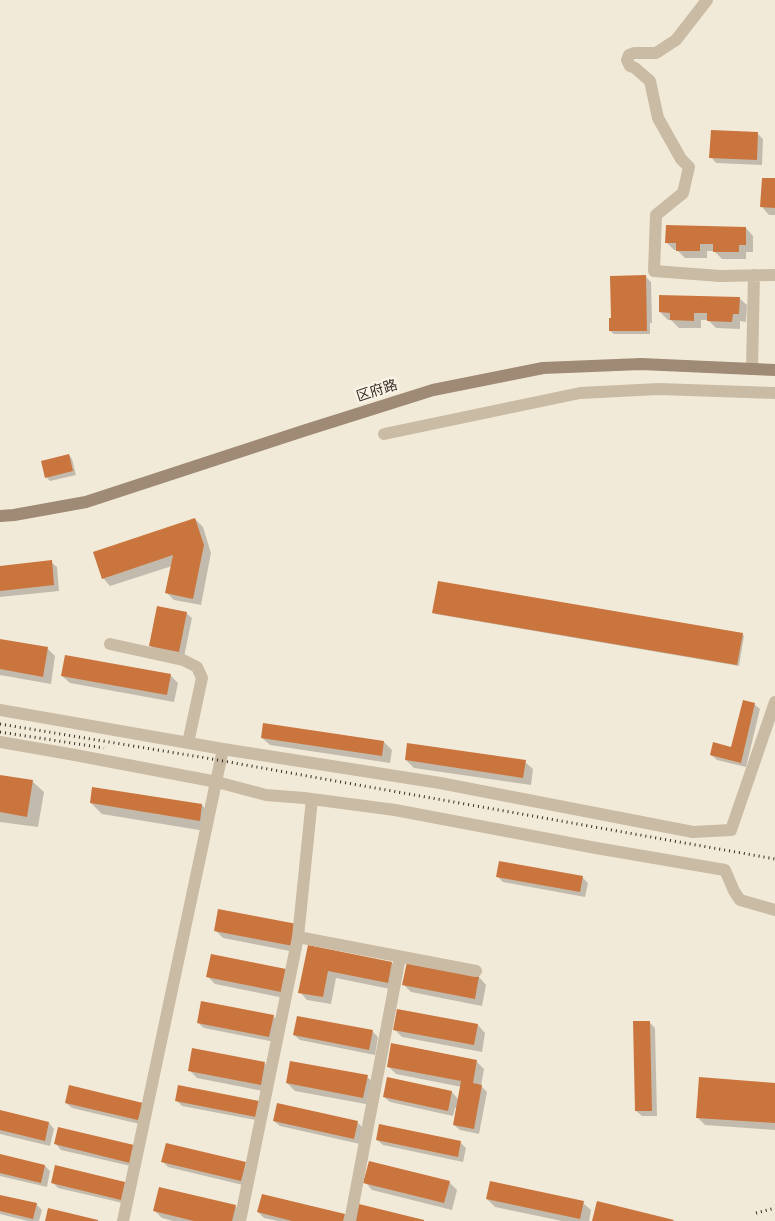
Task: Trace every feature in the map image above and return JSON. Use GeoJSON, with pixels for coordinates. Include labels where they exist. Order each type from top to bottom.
{"type":"FeatureCollection","features":[{"type":"Feature","properties":{"kind":"main road","name":"区府路"},"geometry":{"type":"LineString","coordinates":[[0,516],[86,502],[433,390],[543,368],[641,364],[775,370]]}},
{"type":"Feature","properties":{"kind":"street"},"geometry":{"type":"LineString","coordinates":[[708,0],[676,40],[656,53],[634,53],[627,60],[630,66],[650,81],[658,118],[681,159],[689,167],[682,193],[656,215],[654,271],[720,276],[775,275]]}},
{"type":"Feature","properties":{"kind":"street"},"geometry":{"type":"LineString","coordinates":[[752,369],[754,275]]}},
{"type":"Feature","properties":{"kind":"street"},"geometry":{"type":"LineString","coordinates":[[384,434],[580,393],[659,389],[775,393]]}},
{"type":"Feature","properties":{"kind":"street"},"geometry":{"type":"LineString","coordinates":[[110,644],[183,660],[197,667],[202,678],[188,743]]}},
{"type":"Feature","properties":{"kind":"street"},"geometry":{"type":"LineString","coordinates":[[0,710],[223,749],[440,783],[692,832],[730,830],[775,702]]}},
{"type":"Feature","properties":{"kind":"street"},"geometry":{"type":"LineString","coordinates":[[0,742],[217,782],[266,795],[395,810],[725,870],[740,900],[775,910]]}},
{"type":"Feature","properties":{"kind":"street"},"geometry":{"type":"LineString","coordinates":[[123,1221],[223,749]]}},
{"type":"Feature","properties":{"kind":"street"},"geometry":{"type":"LineString","coordinates":[[240,1221],[298,937],[312,799]]}},
{"type":"Feature","properties":{"kind":"street"},"geometry":{"type":"LineString","coordinates":[[298,937],[476,971]]}},
{"type":"Feature","properties":{"kind":"street"},"geometry":{"type":"LineString","coordinates":[[350,1221],[400,957]]}},
{"type":"Feature","properties":{"kind":"building"},"geometry":{"type":"Polygon","coordinates":[[[711,130],[758,132],[757,160],[709,158],[711,130]]]}},
{"type":"Feature","properties":{"kind":"building"},"geometry":{"type":"Polygon","coordinates":[[[762,178],[775,178],[775,208],[760,207],[762,178]]]}},
{"type":"Feature","properties":{"kind":"building"},"geometry":{"type":"Polygon","coordinates":[[[666,225],[746,227],[746,245],[739,245],[739,252],[713,252],[713,244],[700,244],[700,251],[676,251],[676,243],[665,243],[666,225]]]}},
{"type":"Feature","properties":{"kind":"building"},"geometry":{"type":"Polygon","coordinates":[[[646,275],[647,331],[609,331],[609,318],[611,318],[610,276],[646,275]]]}},
{"type":"Feature","properties":{"kind":"building"},"geometry":{"type":"Polygon","coordinates":[[[659,295],[740,297],[739,314],[733,314],[732,322],[707,321],[707,313],[694,313],[694,321],[670,320],[670,313],[659,312],[659,295]]]}},
{"type":"Feature","properties":{"kind":"building"},"geometry":{"type":"Polygon","coordinates":[[[69,454],[73,471],[45,478],[41,461],[69,454]]]}},
{"type":"Feature","properties":{"kind":"building"},"geometry":{"type":"Polygon","coordinates":[[[195,518],[204,545],[193,599],[165,593],[173,555],[102,579],[93,552],[195,518]]]}},
{"type":"Feature","properties":{"kind":"building"},"geometry":{"type":"Polygon","coordinates":[[[52,560],[54,585],[0,591],[0,566],[52,560]]]}},
{"type":"Feature","properties":{"kind":"building"},"geometry":{"type":"Polygon","coordinates":[[[438,581],[743,633],[737,665],[432,613],[438,581]]]}},
{"type":"Feature","properties":{"kind":"building"},"geometry":{"type":"Polygon","coordinates":[[[157,606],[187,612],[179,652],[149,646],[157,606]]]}},
{"type":"Feature","properties":{"kind":"building"},"geometry":{"type":"Polygon","coordinates":[[[0,639],[48,647],[43,677],[0,669],[0,639]]]}},
{"type":"Feature","properties":{"kind":"building"},"geometry":{"type":"Polygon","coordinates":[[[65,655],[171,674],[167,695],[61,676],[65,655]]]}},
{"type":"Feature","properties":{"kind":"building"},"geometry":{"type":"Polygon","coordinates":[[[743,700],[755,703],[741,763],[710,755],[713,742],[731,747],[743,700]]]}},
{"type":"Feature","properties":{"kind":"building"},"geometry":{"type":"Polygon","coordinates":[[[263,723],[384,741],[382,756],[261,738],[263,723]]]}},
{"type":"Feature","properties":{"kind":"building"},"geometry":{"type":"Polygon","coordinates":[[[407,743],[526,760],[523,778],[405,760],[407,743]]]}},
{"type":"Feature","properties":{"kind":"building"},"geometry":{"type":"Polygon","coordinates":[[[0,775],[33,780],[27,817],[0,812],[0,775]]]}},
{"type":"Feature","properties":{"kind":"building"},"geometry":{"type":"Polygon","coordinates":[[[92,787],[202,804],[200,821],[90,803],[92,787]]]}},
{"type":"Feature","properties":{"kind":"building"},"geometry":{"type":"Polygon","coordinates":[[[499,861],[583,876],[580,892],[496,877],[499,861]]]}},
{"type":"Feature","properties":{"kind":"building"},"geometry":{"type":"Polygon","coordinates":[[[218,909],[297,924],[293,946],[214,931],[218,909]]]}},
{"type":"Feature","properties":{"kind":"building"},"geometry":{"type":"Polygon","coordinates":[[[308,945],[392,962],[388,983],[328,971],[323,997],[298,993],[308,945]]]}},
{"type":"Feature","properties":{"kind":"building"},"geometry":{"type":"Polygon","coordinates":[[[211,954],[286,969],[281,992],[206,977],[211,954]]]}},
{"type":"Feature","properties":{"kind":"building"},"geometry":{"type":"Polygon","coordinates":[[[407,962],[479,976],[475,999],[402,985],[407,962]]]}},
{"type":"Feature","properties":{"kind":"building"},"geometry":{"type":"Polygon","coordinates":[[[201,1001],[274,1015],[269,1037],[197,1023],[201,1001]]]}},
{"type":"Feature","properties":{"kind":"building"},"geometry":{"type":"Polygon","coordinates":[[[397,1009],[478,1024],[474,1045],[393,1030],[397,1009]]]}},
{"type":"Feature","properties":{"kind":"building"},"geometry":{"type":"Polygon","coordinates":[[[297,1016],[373,1030],[369,1050],[293,1035],[297,1016]]]}},
{"type":"Feature","properties":{"kind":"building"},"geometry":{"type":"Polygon","coordinates":[[[633,1021],[650,1021],[652,1111],[635,1111],[633,1021]]]}},
{"type":"Feature","properties":{"kind":"building"},"geometry":{"type":"Polygon","coordinates":[[[391,1043],[477,1060],[473,1083],[482,1085],[474,1129],[453,1125],[461,1081],[387,1067],[391,1043]]]}},
{"type":"Feature","properties":{"kind":"building"},"geometry":{"type":"Polygon","coordinates":[[[192,1048],[265,1062],[261,1085],[188,1071],[192,1048]]]}},
{"type":"Feature","properties":{"kind":"building"},"geometry":{"type":"Polygon","coordinates":[[[290,1061],[368,1075],[363,1098],[286,1083],[290,1061]]]}},
{"type":"Feature","properties":{"kind":"building"},"geometry":{"type":"Polygon","coordinates":[[[387,1077],[452,1091],[448,1111],[383,1097],[387,1077]]]}},
{"type":"Feature","properties":{"kind":"building"},"geometry":{"type":"Polygon","coordinates":[[[699,1077],[775,1083],[775,1123],[696,1118],[699,1077]]]}},
{"type":"Feature","properties":{"kind":"building"},"geometry":{"type":"Polygon","coordinates":[[[69,1085],[143,1103],[138,1120],[65,1103],[69,1085]]]}},
{"type":"Feature","properties":{"kind":"building"},"geometry":{"type":"Polygon","coordinates":[[[178,1085],[259,1101],[256,1117],[175,1101],[178,1085]]]}},
{"type":"Feature","properties":{"kind":"building"},"geometry":{"type":"Polygon","coordinates":[[[277,1103],[358,1121],[354,1139],[273,1121],[277,1103]]]}},
{"type":"Feature","properties":{"kind":"building"},"geometry":{"type":"Polygon","coordinates":[[[0,1110],[49,1122],[45,1141],[0,1130],[0,1110]]]}},
{"type":"Feature","properties":{"kind":"building"},"geometry":{"type":"Polygon","coordinates":[[[379,1124],[461,1141],[458,1157],[376,1140],[379,1124]]]}},
{"type":"Feature","properties":{"kind":"building"},"geometry":{"type":"Polygon","coordinates":[[[58,1127],[134,1145],[130,1163],[54,1144],[58,1127]]]}},
{"type":"Feature","properties":{"kind":"building"},"geometry":{"type":"Polygon","coordinates":[[[166,1143],[246,1162],[241,1181],[161,1162],[166,1143]]]}},
{"type":"Feature","properties":{"kind":"building"},"geometry":{"type":"Polygon","coordinates":[[[0,1154],[45,1165],[41,1183],[0,1173],[0,1154]]]}},
{"type":"Feature","properties":{"kind":"building"},"geometry":{"type":"Polygon","coordinates":[[[369,1161],[450,1181],[444,1203],[363,1183],[369,1161]]]}},
{"type":"Feature","properties":{"kind":"building"},"geometry":{"type":"Polygon","coordinates":[[[55,1165],[125,1182],[121,1200],[51,1183],[55,1165]]]}},
{"type":"Feature","properties":{"kind":"building"},"geometry":{"type":"Polygon","coordinates":[[[490,1181],[584,1201],[580,1219],[486,1199],[490,1181]]]}},
{"type":"Feature","properties":{"kind":"building"},"geometry":{"type":"Polygon","coordinates":[[[159,1187],[236,1205],[232,1221],[194,1221],[153,1211],[159,1187]]]}},
{"type":"Feature","properties":{"kind":"building"},"geometry":{"type":"Polygon","coordinates":[[[262,1194],[345,1214],[343,1221],[292,1221],[257,1212],[262,1194]]]}},
{"type":"Feature","properties":{"kind":"building"},"geometry":{"type":"Polygon","coordinates":[[[0,1195],[37,1203],[33,1219],[0,1211],[0,1195]]]}},
{"type":"Feature","properties":{"kind":"building"},"geometry":{"type":"Polygon","coordinates":[[[597,1201],[674,1220],[592,1221],[597,1201]]]}},
{"type":"Feature","properties":{"kind":"building"},"geometry":{"type":"Polygon","coordinates":[[[359,1204],[424,1220],[424,1221],[355,1221],[359,1204]]]}},
{"type":"Feature","properties":{"kind":"building"},"geometry":{"type":"Polygon","coordinates":[[[48,1208],[98,1220],[98,1221],[45,1221],[48,1208]]]}},
{"type":"Feature","properties":{"kind":"railway"},"geometry":{"type":"LineString","coordinates":[[0,724],[206,758],[775,859]]}},
{"type":"Feature","properties":{"kind":"railway"},"geometry":{"type":"LineString","coordinates":[[0,732],[104,748]]}},
{"type":"Feature","properties":{"kind":"railway"},"geometry":{"type":"LineString","coordinates":[[756,1213],[775,1208]]}}]}
